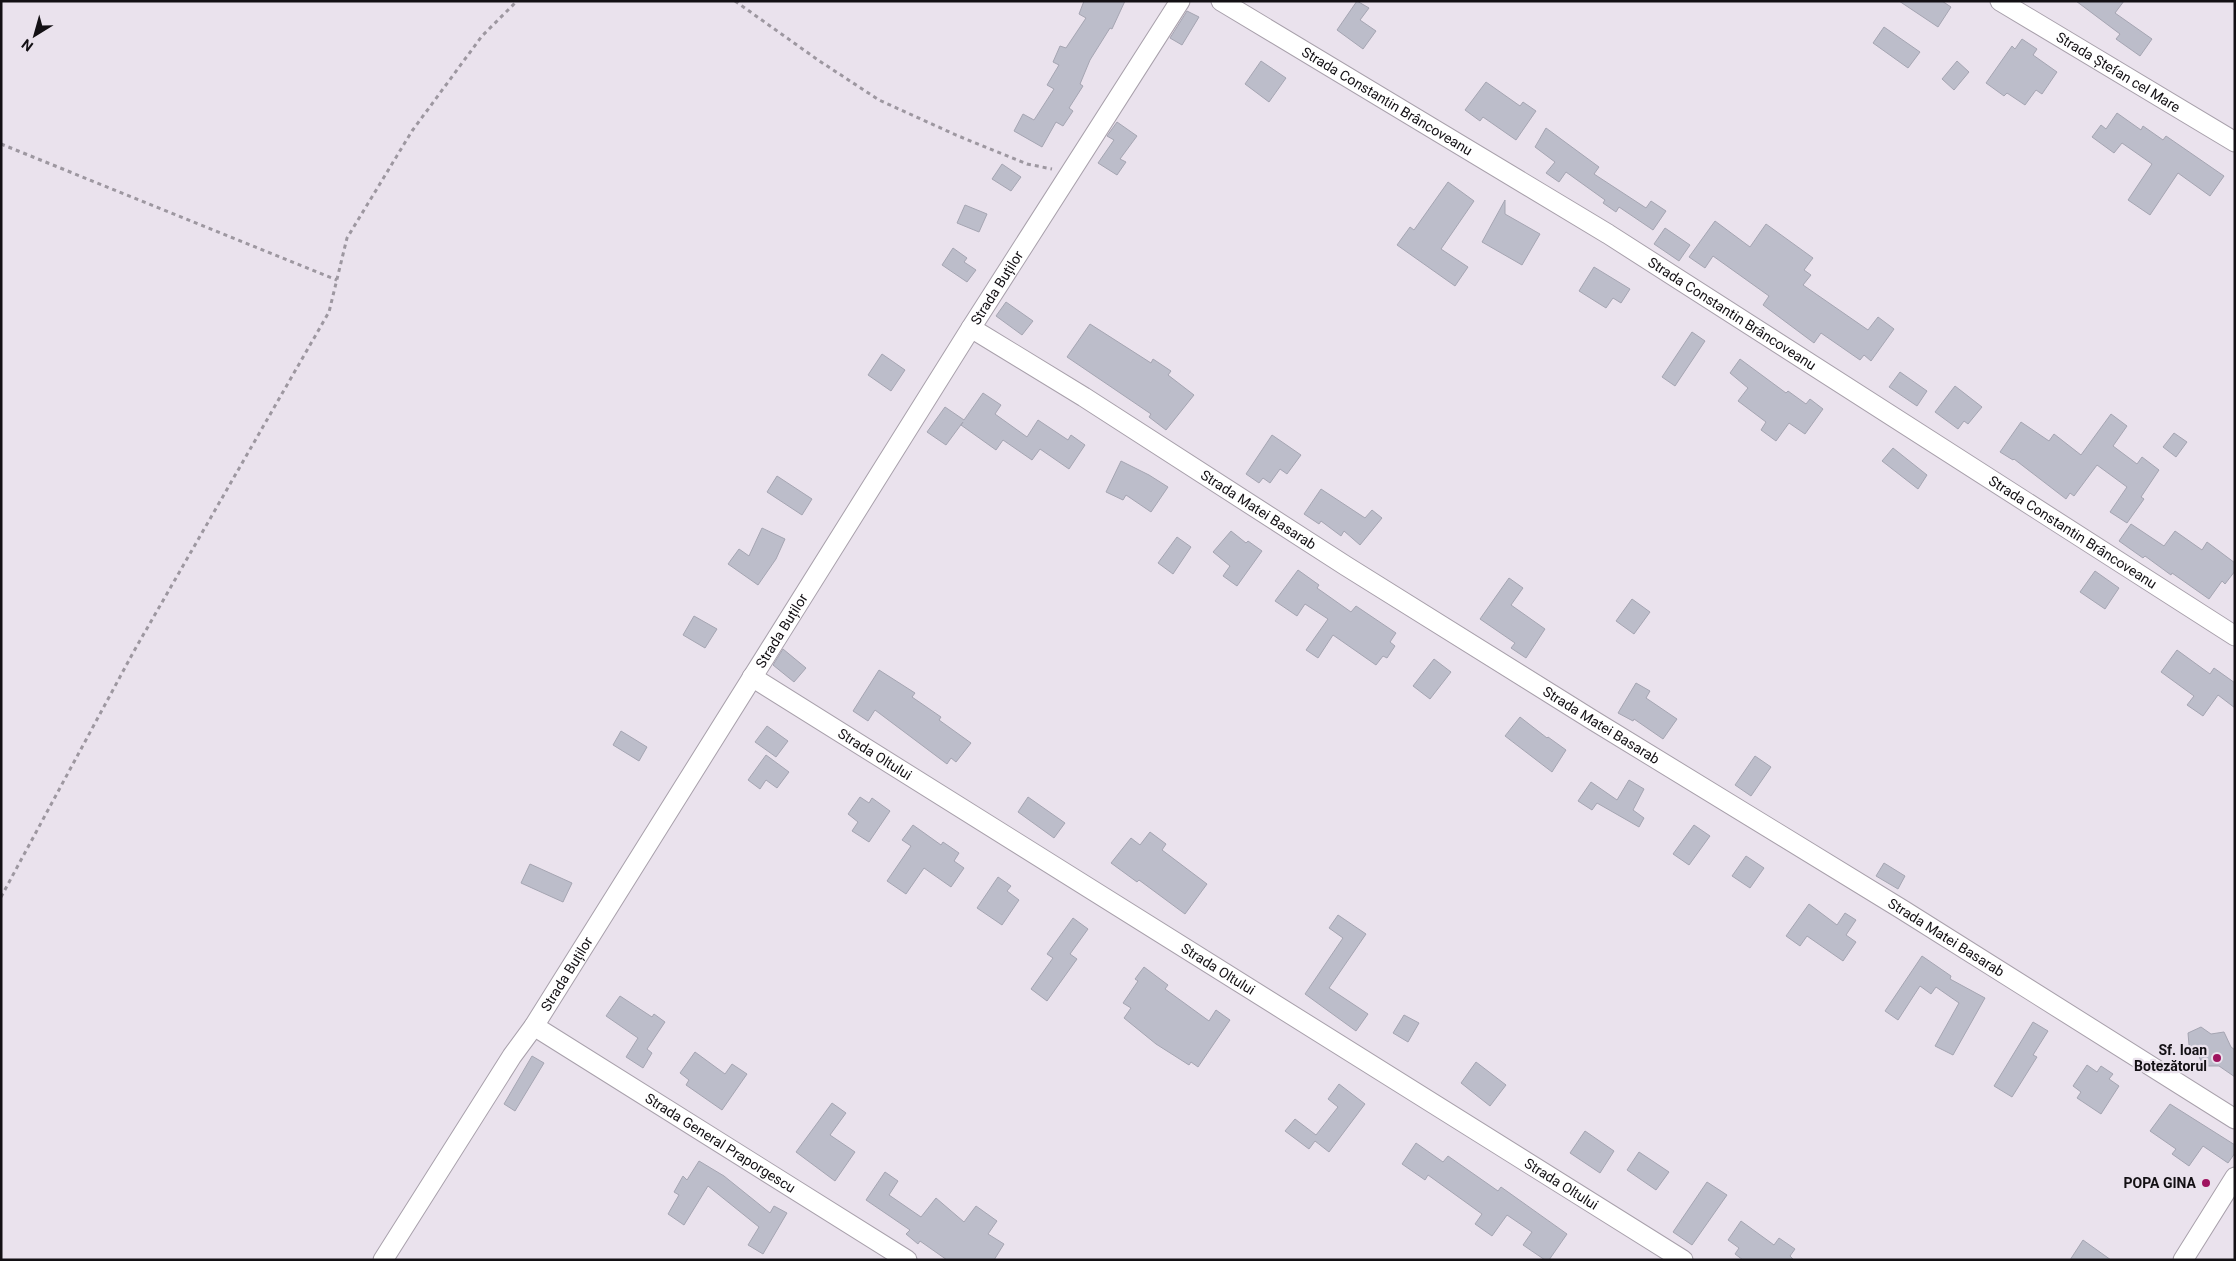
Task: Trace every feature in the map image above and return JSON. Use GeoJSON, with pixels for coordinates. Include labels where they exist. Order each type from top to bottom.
{"type":"FeatureCollection","features":[{"type":"Feature","properties":{"kind":"street","name":"Strada Buților"},"geometry":{"type":"LineString","coordinates":[[383,1260],[512,1056],[534,1026],[971,328],[1180,1]]}},
{"type":"Feature","properties":{"kind":"street","name":"Strada Constantin Brâncoveanu"},"geometry":{"type":"LineString","coordinates":[[1221,1],[1608,234],[2235,636]]}},
{"type":"Feature","properties":{"kind":"street","name":"Strada Ștefan cel Mare"},"geometry":{"type":"LineString","coordinates":[[2000,1],[2235,142]]}},
{"type":"Feature","properties":{"kind":"street","name":"Strada Matei Basarab"},"geometry":{"type":"LineString","coordinates":[[971,328],[1084,397],[1346,566],[1903,910],[2235,1119]]}},
{"type":"Feature","properties":{"kind":"street","name":"Strada Oltului"},"geometry":{"type":"LineString","coordinates":[[752,677],[1684,1260]]}},
{"type":"Feature","properties":{"kind":"street","name":"Strada General Praporgescu"},"geometry":{"type":"LineString","coordinates":[[534,1026],[907,1260]]}},
{"type":"Feature","properties":{"kind":"street"},"geometry":{"type":"LineString","coordinates":[[2183,1260],[2235,1177]]}},
{"type":"Feature","properties":{"kind":"path"},"geometry":{"type":"LineString","coordinates":[[1,898],[134,651],[329,312],[347,238],[412,131],[482,36],[516,1]]}},
{"type":"Feature","properties":{"kind":"path"},"geometry":{"type":"LineString","coordinates":[[735,1],[810,55],[879,100],[956,135],[1027,164],[1070,173]]}},
{"type":"Feature","properties":{"kind":"path"},"geometry":{"type":"LineString","coordinates":[[1,144],[336,280]]}},
{"type":"Feature","properties":{"kind":"building"},"geometry":{"type":"Polygon","coordinates":[[[1084,1],[1125,1],[1112,29],[1110,28],[1090,60],[1080,84],[1083,86],[1069,108],[1073,111],[1063,126],[1056,122],[1042,147],[1014,131],[1023,114],[1034,120],[1054,89],[1047,85],[1059,65],[1053,62],[1060,46],[1066,48],[1086,18],[1079,14],[1084,1]]]}},
{"type":"Feature","properties":{"kind":"building"},"geometry":{"type":"Polygon","coordinates":[[[1357,1],[1369,8],[1360,20],[1376,31],[1363,49],[1337,30],[1357,1]]]}},
{"type":"Feature","properties":{"kind":"building"},"geometry":{"type":"Polygon","coordinates":[[[1899,1],[1942,1],[1951,7],[1938,27],[1899,1]]]}},
{"type":"Feature","properties":{"kind":"building"},"geometry":{"type":"Polygon","coordinates":[[[2076,1],[2124,1],[2115,13],[2152,39],[2140,56],[2116,39],[2120,34],[2076,1]]]}},
{"type":"Feature","properties":{"kind":"building"},"geometry":{"type":"Polygon","coordinates":[[[1187,11],[1199,17],[1182,45],[1170,38],[1187,11]]]}},
{"type":"Feature","properties":{"kind":"building"},"geometry":{"type":"Polygon","coordinates":[[[1884,27],[1920,52],[1908,68],[1873,43],[1884,27]]]}},
{"type":"Feature","properties":{"kind":"building"},"geometry":{"type":"Polygon","coordinates":[[[2022,39],[2037,49],[2033,55],[2057,72],[2042,94],[2036,90],[2025,105],[2007,93],[2004,96],[1986,83],[2012,46],[2015,49],[2022,39]]]}},
{"type":"Feature","properties":{"kind":"building"},"geometry":{"type":"Polygon","coordinates":[[[1261,61],[1286,78],[1269,102],[1245,84],[1261,61]]]}},
{"type":"Feature","properties":{"kind":"building"},"geometry":{"type":"Polygon","coordinates":[[[1957,61],[1969,72],[1954,90],[1942,79],[1957,61]]]}},
{"type":"Feature","properties":{"kind":"building"},"geometry":{"type":"Polygon","coordinates":[[[1486,82],[1520,106],[1523,102],[1536,111],[1516,140],[1483,117],[1480,121],[1465,110],[1486,82]]]}},
{"type":"Feature","properties":{"kind":"building"},"geometry":{"type":"Polygon","coordinates":[[[2117,113],[2141,130],[2143,126],[2163,140],[2166,136],[2224,176],[2210,196],[2178,173],[2150,215],[2128,200],[2152,164],[2122,143],[2114,153],[2092,137],[2101,125],[2106,129],[2117,113]]]}},
{"type":"Feature","properties":{"kind":"building"},"geometry":{"type":"Polygon","coordinates":[[[1117,122],[1137,136],[1120,159],[1126,162],[1117,175],[1098,163],[1114,140],[1107,136],[1117,122]]]}},
{"type":"Feature","properties":{"kind":"building"},"geometry":{"type":"Polygon","coordinates":[[[1546,128],[1599,167],[1594,174],[1646,208],[1651,201],[1666,211],[1653,230],[1619,207],[1616,212],[1603,203],[1605,200],[1566,172],[1559,182],[1546,173],[1555,162],[1535,147],[1546,128]]]}},
{"type":"Feature","properties":{"kind":"building"},"geometry":{"type":"Polygon","coordinates":[[[1002,164],[1021,177],[1011,191],[992,179],[1002,164]]]}},
{"type":"Feature","properties":{"kind":"building"},"geometry":{"type":"Polygon","coordinates":[[[1448,182],[1474,201],[1441,249],[1468,267],[1455,286],[1397,245],[1410,227],[1414,230],[1448,182]]]}},
{"type":"Feature","properties":{"kind":"building"},"geometry":{"type":"Polygon","coordinates":[[[1505,200],[1505,214],[1540,234],[1522,265],[1482,242],[1505,200]]]}},
{"type":"Feature","properties":{"kind":"building"},"geometry":{"type":"Polygon","coordinates":[[[965,205],[987,214],[979,232],[957,223],[965,205]]]}},
{"type":"Feature","properties":{"kind":"building"},"geometry":{"type":"Polygon","coordinates":[[[1715,221],[1750,247],[1766,224],[1813,258],[1804,270],[1811,275],[1803,285],[1868,330],[1878,317],[1894,329],[1871,361],[1864,355],[1860,360],[1821,333],[1814,343],[1763,305],[1769,296],[1713,256],[1705,268],[1689,257],[1715,221]]]}},
{"type":"Feature","properties":{"kind":"building"},"geometry":{"type":"Polygon","coordinates":[[[1665,228],[1690,245],[1679,261],[1654,244],[1665,228]]]}},
{"type":"Feature","properties":{"kind":"building"},"geometry":{"type":"Polygon","coordinates":[[[953,248],[967,258],[964,262],[976,270],[967,282],[942,265],[953,248]]]}},
{"type":"Feature","properties":{"kind":"building"},"geometry":{"type":"Polygon","coordinates":[[[1594,267],[1630,289],[1621,303],[1613,298],[1606,308],[1579,291],[1594,267]]]}},
{"type":"Feature","properties":{"kind":"building"},"geometry":{"type":"Polygon","coordinates":[[[1006,302],[1033,321],[1022,335],[996,316],[1006,302]]]}},
{"type":"Feature","properties":{"kind":"building"},"geometry":{"type":"Polygon","coordinates":[[[1090,324],[1151,363],[1153,359],[1171,371],[1168,375],[1194,395],[1166,430],[1149,417],[1151,414],[1067,357],[1090,324]]]}},
{"type":"Feature","properties":{"kind":"building"},"geometry":{"type":"Polygon","coordinates":[[[1692,332],[1705,341],[1675,386],[1662,377],[1692,332]]]}},
{"type":"Feature","properties":{"kind":"building"},"geometry":{"type":"Polygon","coordinates":[[[882,354],[905,370],[891,391],[868,375],[882,354]]]}},
{"type":"Feature","properties":{"kind":"building"},"geometry":{"type":"Polygon","coordinates":[[[1740,359],[1786,393],[1788,391],[1806,404],[1810,399],[1823,409],[1805,434],[1789,423],[1776,441],[1761,430],[1766,422],[1738,401],[1748,388],[1730,373],[1740,359]]]}},
{"type":"Feature","properties":{"kind":"building"},"geometry":{"type":"Polygon","coordinates":[[[1900,372],[1927,391],[1917,406],[1889,387],[1900,372]]]}},
{"type":"Feature","properties":{"kind":"building"},"geometry":{"type":"Polygon","coordinates":[[[1955,386],[1982,407],[1968,424],[1964,421],[1958,429],[1935,412],[1955,386]]]}},
{"type":"Feature","properties":{"kind":"building"},"geometry":{"type":"Polygon","coordinates":[[[983,393],[1001,405],[995,414],[1027,437],[1038,420],[1068,440],[1071,435],[1085,445],[1069,469],[1040,449],[1032,460],[1003,440],[996,450],[961,425],[963,422],[946,445],[927,432],[945,407],[964,420],[983,393]]]}},
{"type":"Feature","properties":{"kind":"building"},"geometry":{"type":"Polygon","coordinates":[[[2111,414],[2127,426],[2113,446],[2137,464],[2142,457],[2159,470],[2141,497],[2144,499],[2127,523],[2110,512],[2127,487],[2097,465],[2074,496],[2070,493],[2066,499],[2014,459],[2000,452],[2021,422],[2049,441],[2054,434],[2081,455],[2111,414]]]}},
{"type":"Feature","properties":{"kind":"building"},"geometry":{"type":"Polygon","coordinates":[[[2174,433],[2187,442],[2176,457],[2163,447],[2174,433]]]}},
{"type":"Feature","properties":{"kind":"building"},"geometry":{"type":"Polygon","coordinates":[[[1272,435],[1301,455],[1287,474],[1280,469],[1270,483],[1263,478],[1259,483],[1246,474],[1272,435]]]}},
{"type":"Feature","properties":{"kind":"building"},"geometry":{"type":"Polygon","coordinates":[[[1893,448],[1927,475],[1918,489],[1882,461],[1893,448]]]}},
{"type":"Feature","properties":{"kind":"building"},"geometry":{"type":"Polygon","coordinates":[[[1121,461],[1168,487],[1151,512],[1126,495],[1123,500],[1106,492],[1121,461]]]}},
{"type":"Feature","properties":{"kind":"building"},"geometry":{"type":"Polygon","coordinates":[[[777,476],[812,499],[802,515],[767,492],[777,476]]]}},
{"type":"Feature","properties":{"kind":"building"},"geometry":{"type":"Polygon","coordinates":[[[1321,489],[1365,518],[1372,510],[1382,518],[1360,545],[1344,531],[1341,536],[1321,521],[1319,524],[1304,514],[1321,489]]]}},
{"type":"Feature","properties":{"kind":"building"},"geometry":{"type":"Polygon","coordinates":[[[2131,524],[2164,546],[2175,531],[2202,550],[2207,542],[2235,563],[2235,571],[2225,584],[2222,581],[2209,599],[2172,573],[2171,575],[2145,556],[2143,558],[2119,541],[2131,524]]]}},
{"type":"Feature","properties":{"kind":"building"},"geometry":{"type":"Polygon","coordinates":[[[762,528],[785,539],[776,559],[758,585],[728,564],[739,549],[749,556],[762,528]]]}},
{"type":"Feature","properties":{"kind":"building"},"geometry":{"type":"Polygon","coordinates":[[[1231,531],[1246,543],[1248,541],[1262,551],[1237,586],[1223,576],[1230,566],[1213,552],[1231,531]]]}},
{"type":"Feature","properties":{"kind":"building"},"geometry":{"type":"Polygon","coordinates":[[[1177,537],[1191,547],[1173,574],[1158,563],[1177,537]]]}},
{"type":"Feature","properties":{"kind":"building"},"geometry":{"type":"Polygon","coordinates":[[[1298,570],[1319,585],[1317,588],[1351,612],[1356,606],[1396,633],[1390,642],[1395,646],[1387,658],[1383,656],[1376,665],[1333,635],[1318,658],[1306,650],[1328,619],[1305,604],[1297,616],[1275,601],[1298,570]]]}},
{"type":"Feature","properties":{"kind":"building"},"geometry":{"type":"Polygon","coordinates":[[[2095,571],[2119,588],[2105,609],[2080,592],[2095,571]]]}},
{"type":"Feature","properties":{"kind":"building"},"geometry":{"type":"Polygon","coordinates":[[[1509,578],[1523,588],[1511,605],[1545,629],[1526,658],[1511,648],[1515,643],[1480,619],[1509,578]]]}},
{"type":"Feature","properties":{"kind":"building"},"geometry":{"type":"Polygon","coordinates":[[[1632,599],[1650,612],[1634,634],[1616,621],[1632,599]]]}},
{"type":"Feature","properties":{"kind":"building"},"geometry":{"type":"Polygon","coordinates":[[[694,616],[717,629],[705,648],[683,635],[694,616]]]}},
{"type":"Feature","properties":{"kind":"building"},"geometry":{"type":"Polygon","coordinates":[[[783,649],[806,668],[794,682],[773,665],[783,649]]]}},
{"type":"Feature","properties":{"kind":"building"},"geometry":{"type":"Polygon","coordinates":[[[2177,650],[2210,674],[2214,668],[2235,683],[2235,708],[2218,695],[2203,716],[2187,705],[2194,696],[2161,672],[2177,650]]]}},
{"type":"Feature","properties":{"kind":"building"},"geometry":{"type":"Polygon","coordinates":[[[1434,659],[1451,672],[1430,699],[1413,686],[1434,659]]]}},
{"type":"Feature","properties":{"kind":"building"},"geometry":{"type":"Polygon","coordinates":[[[879,670],[915,693],[912,697],[941,717],[939,720],[971,743],[956,762],[951,758],[947,764],[875,710],[868,721],[853,711],[879,670]]]}},
{"type":"Feature","properties":{"kind":"building"},"geometry":{"type":"Polygon","coordinates":[[[1636,683],[1650,691],[1646,698],[1677,719],[1663,739],[1634,719],[1633,721],[1618,713],[1636,683]]]}},
{"type":"Feature","properties":{"kind":"building"},"geometry":{"type":"Polygon","coordinates":[[[1520,717],[1566,750],[1552,772],[1505,736],[1520,717]]]}},
{"type":"Feature","properties":{"kind":"building"},"geometry":{"type":"Polygon","coordinates":[[[767,726],[788,741],[776,757],[755,742],[767,726]]]}},
{"type":"Feature","properties":{"kind":"building"},"geometry":{"type":"Polygon","coordinates":[[[621,731],[647,747],[639,761],[613,745],[621,731]]]}},
{"type":"Feature","properties":{"kind":"building"},"geometry":{"type":"Polygon","coordinates":[[[766,755],[789,772],[777,788],[766,780],[760,789],[748,780],[766,755]]]}},
{"type":"Feature","properties":{"kind":"building"},"geometry":{"type":"Polygon","coordinates":[[[1755,756],[1771,767],[1751,796],[1735,785],[1755,756]]]}},
{"type":"Feature","properties":{"kind":"building"},"geometry":{"type":"Polygon","coordinates":[[[1629,780],[1644,789],[1633,810],[1644,818],[1639,827],[1597,803],[1592,810],[1578,801],[1591,782],[1617,800],[1629,780]]]}},
{"type":"Feature","properties":{"kind":"building"},"geometry":{"type":"Polygon","coordinates":[[[860,797],[869,803],[872,798],[890,811],[869,842],[852,831],[858,822],[848,814],[860,797]]]}},
{"type":"Feature","properties":{"kind":"building"},"geometry":{"type":"Polygon","coordinates":[[[1028,797],[1065,823],[1054,838],[1018,812],[1028,797]]]}},
{"type":"Feature","properties":{"kind":"building"},"geometry":{"type":"Polygon","coordinates":[[[913,825],[941,845],[943,842],[959,853],[954,861],[964,868],[951,887],[924,868],[906,894],[887,881],[911,846],[902,840],[913,825]]]}},
{"type":"Feature","properties":{"kind":"building"},"geometry":{"type":"Polygon","coordinates":[[[1694,825],[1710,836],[1689,865],[1673,854],[1694,825]]]}},
{"type":"Feature","properties":{"kind":"building"},"geometry":{"type":"Polygon","coordinates":[[[1150,832],[1166,844],[1162,850],[1207,884],[1185,914],[1139,880],[1137,882],[1111,863],[1131,838],[1140,845],[1150,832]]]}},
{"type":"Feature","properties":{"kind":"building"},"geometry":{"type":"Polygon","coordinates":[[[1746,856],[1764,868],[1750,888],[1732,876],[1746,856]]]}},
{"type":"Feature","properties":{"kind":"building"},"geometry":{"type":"Polygon","coordinates":[[[1884,863],[1905,876],[1898,889],[1876,876],[1884,863]]]}},
{"type":"Feature","properties":{"kind":"building"},"geometry":{"type":"Polygon","coordinates":[[[530,864],[572,883],[563,902],[521,883],[530,864]]]}},
{"type":"Feature","properties":{"kind":"building"},"geometry":{"type":"Polygon","coordinates":[[[998,877],[1011,886],[1007,891],[1019,900],[1002,925],[977,908],[998,877]]]}},
{"type":"Feature","properties":{"kind":"building"},"geometry":{"type":"Polygon","coordinates":[[[1809,904],[1837,925],[1845,913],[1856,920],[1846,935],[1856,942],[1843,961],[1807,936],[1800,946],[1786,936],[1809,904]]]}},
{"type":"Feature","properties":{"kind":"building"},"geometry":{"type":"Polygon","coordinates":[[[1338,915],[1366,934],[1329,988],[1368,1014],[1356,1031],[1305,994],[1343,938],[1329,928],[1338,915]]]}},
{"type":"Feature","properties":{"kind":"building"},"geometry":{"type":"Polygon","coordinates":[[[1073,918],[1088,929],[1070,954],[1077,959],[1047,1001],[1031,989],[1053,958],[1047,954],[1073,918]]]}},
{"type":"Feature","properties":{"kind":"building"},"geometry":{"type":"Polygon","coordinates":[[[1922,956],[1951,976],[1950,979],[1985,998],[1953,1055],[1935,1046],[1959,1003],[1936,987],[1931,994],[1920,986],[1898,1020],[1885,1011],[1922,956]]]}},
{"type":"Feature","properties":{"kind":"building"},"geometry":{"type":"Polygon","coordinates":[[[1144,967],[1168,985],[1165,989],[1209,1021],[1216,1010],[1230,1020],[1198,1067],[1191,1062],[1189,1065],[1156,1044],[1124,1018],[1131,1008],[1123,1003],[1138,981],[1135,979],[1144,967]]]}},
{"type":"Feature","properties":{"kind":"building"},"geometry":{"type":"Polygon","coordinates":[[[620,996],[652,1017],[654,1014],[665,1022],[647,1049],[652,1053],[643,1068],[626,1057],[638,1038],[606,1016],[620,996]]]}},
{"type":"Feature","properties":{"kind":"building"},"geometry":{"type":"Polygon","coordinates":[[[1404,1015],[1419,1023],[1408,1042],[1393,1033],[1404,1015]]]}},
{"type":"Feature","properties":{"kind":"building"},"geometry":{"type":"Polygon","coordinates":[[[2033,1022],[2048,1031],[2033,1055],[2037,1057],[2012,1097],[1994,1086],[2033,1022]]]}},
{"type":"Feature","properties":{"kind":"building","name":"Sf. Ioan Botezătorul"},"geometry":{"type":"Polygon","coordinates":[[[2201,1027],[2211,1034],[2224,1032],[2231,1047],[2235,1050],[2235,1077],[2219,1066],[2203,1066],[2196,1049],[2189,1045],[2188,1033],[2201,1027]]]}},
{"type":"Feature","properties":{"kind":"building"},"geometry":{"type":"Polygon","coordinates":[[[695,1052],[725,1074],[732,1064],[747,1074],[722,1110],[686,1085],[689,1080],[680,1073],[695,1052]]]}},
{"type":"Feature","properties":{"kind":"building"},"geometry":{"type":"Polygon","coordinates":[[[532,1056],[544,1063],[515,1111],[504,1104],[532,1056]]]}},
{"type":"Feature","properties":{"kind":"building"},"geometry":{"type":"Polygon","coordinates":[[[1476,1062],[1506,1085],[1490,1106],[1461,1083],[1476,1062]]]}},
{"type":"Feature","properties":{"kind":"building"},"geometry":{"type":"Polygon","coordinates":[[[2087,1065],[2097,1072],[2101,1066],[2113,1074],[2109,1079],[2119,1086],[2101,1114],[2077,1098],[2081,1092],[2073,1086],[2087,1065]]]}},
{"type":"Feature","properties":{"kind":"building"},"geometry":{"type":"Polygon","coordinates":[[[1339,1084],[1365,1104],[1329,1152],[1315,1141],[1309,1149],[1285,1131],[1295,1119],[1316,1135],[1338,1107],[1328,1099],[1339,1084]]]}},
{"type":"Feature","properties":{"kind":"building"},"geometry":{"type":"Polygon","coordinates":[[[832,1103],[846,1113],[830,1135],[855,1152],[835,1181],[796,1152],[832,1103]]]}},
{"type":"Feature","properties":{"kind":"building"},"geometry":{"type":"Polygon","coordinates":[[[2170,1104],[2235,1145],[2235,1153],[2228,1163],[2203,1146],[2189,1166],[2172,1154],[2176,1149],[2150,1131],[2170,1104]]]}},
{"type":"Feature","properties":{"kind":"building"},"geometry":{"type":"Polygon","coordinates":[[[1585,1131],[1614,1151],[1600,1173],[1570,1153],[1585,1131]]]}},
{"type":"Feature","properties":{"kind":"building"},"geometry":{"type":"Polygon","coordinates":[[[1416,1143],[1443,1162],[1448,1156],[1498,1191],[1501,1187],[1567,1234],[1549,1260],[1545,1260],[1523,1245],[1532,1232],[1507,1215],[1492,1236],[1475,1224],[1482,1214],[1428,1175],[1425,1180],[1402,1164],[1416,1143]]]}},
{"type":"Feature","properties":{"kind":"building"},"geometry":{"type":"Polygon","coordinates":[[[1639,1152],[1669,1172],[1656,1190],[1627,1170],[1639,1152]]]}},
{"type":"Feature","properties":{"kind":"building"},"geometry":{"type":"Polygon","coordinates":[[[699,1161],[724,1176],[770,1213],[774,1206],[787,1213],[763,1254],[748,1245],[759,1227],[708,1186],[684,1225],[668,1214],[679,1195],[674,1192],[683,1176],[687,1180],[699,1161]]]}},
{"type":"Feature","properties":{"kind":"building"},"geometry":{"type":"Polygon","coordinates":[[[885,1172],[898,1181],[889,1195],[921,1217],[936,1198],[964,1222],[976,1206],[997,1221],[988,1234],[1004,1244],[994,1260],[947,1260],[920,1241],[918,1244],[906,1234],[910,1230],[866,1200],[885,1172]]]}},
{"type":"Feature","properties":{"kind":"building"},"geometry":{"type":"Polygon","coordinates":[[[1707,1182],[1727,1195],[1692,1245],[1673,1232],[1707,1182]]]}},
{"type":"Feature","properties":{"kind":"building"},"geometry":{"type":"Polygon","coordinates":[[[1741,1221],[1774,1245],[1779,1238],[1795,1249],[1790,1256],[1794,1260],[1743,1260],[1735,1254],[1739,1248],[1728,1240],[1741,1221]]]}},
{"type":"Feature","properties":{"kind":"building"},"geometry":{"type":"Polygon","coordinates":[[[2083,1240],[2111,1260],[2070,1260],[2083,1240]]]}},
{"type":"Feature","properties":{"kind":"place","name":"Sf. Ioan Botezătorul"},"geometry":{"type":"Point","coordinates":[2217,1058]}},
{"type":"Feature","properties":{"kind":"place","name":"POPA GINA"},"geometry":{"type":"Point","coordinates":[2206,1183]}}]}
